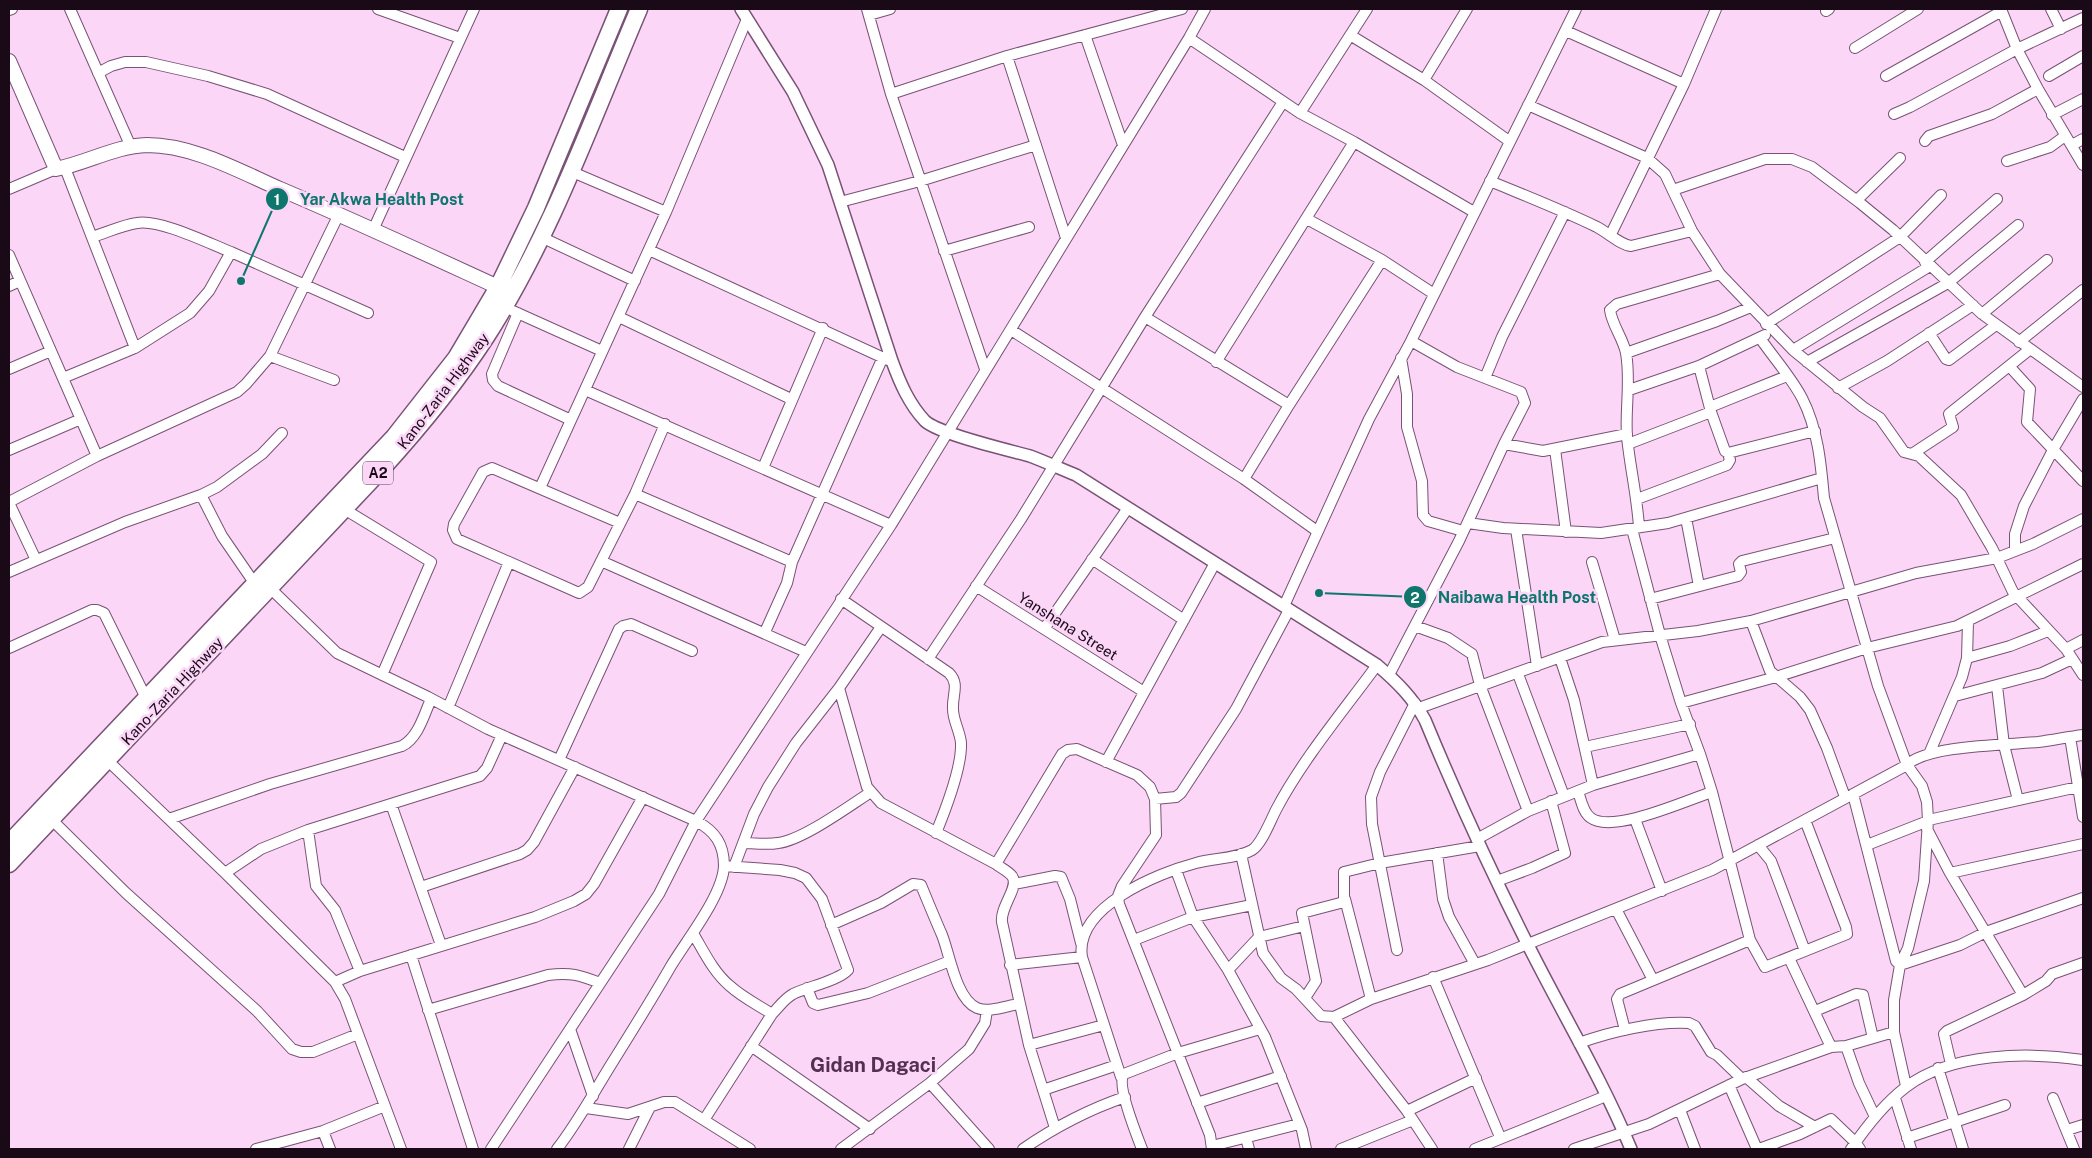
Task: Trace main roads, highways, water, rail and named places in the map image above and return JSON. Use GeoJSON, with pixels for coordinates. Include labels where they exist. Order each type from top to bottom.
{"type":"FeatureCollection","features":[{"type":"Feature","properties":{"kind":"highway","name":"Kano-Zaria Highway"},"geometry":{"type":"LineString","coordinates":[[9,864],[107,760],[394,437],[456,358],[498,288],[536,208],[619,9]]}},
{"type":"Feature","properties":{"kind":"highway","name":"Kano-Zaria Highway"},"geometry":{"type":"LineString","coordinates":[[9,842],[146,698],[344,509],[414,434],[442,399],[487,336],[511,310],[639,9]]}},
{"type":"Feature","properties":{"kind":"main road"},"geometry":{"type":"LineString","coordinates":[[9,61],[60,169],[131,147],[161,146],[183,150],[223,164],[339,214],[498,288]]}},
{"type":"Feature","properties":{"kind":"place","name":"Yar Akwa Health Post"},"geometry":{"type":"Point","coordinates":[241,281]}},
{"type":"Feature","properties":{"kind":"place","name":"Naibawa Health Post"},"geometry":{"type":"Point","coordinates":[1319,593]}},
{"type":"Feature","properties":{"kind":"district","name":"Gidan Dagaci"},"geometry":{"type":"Point","coordinates":[873,1065]}}]}
